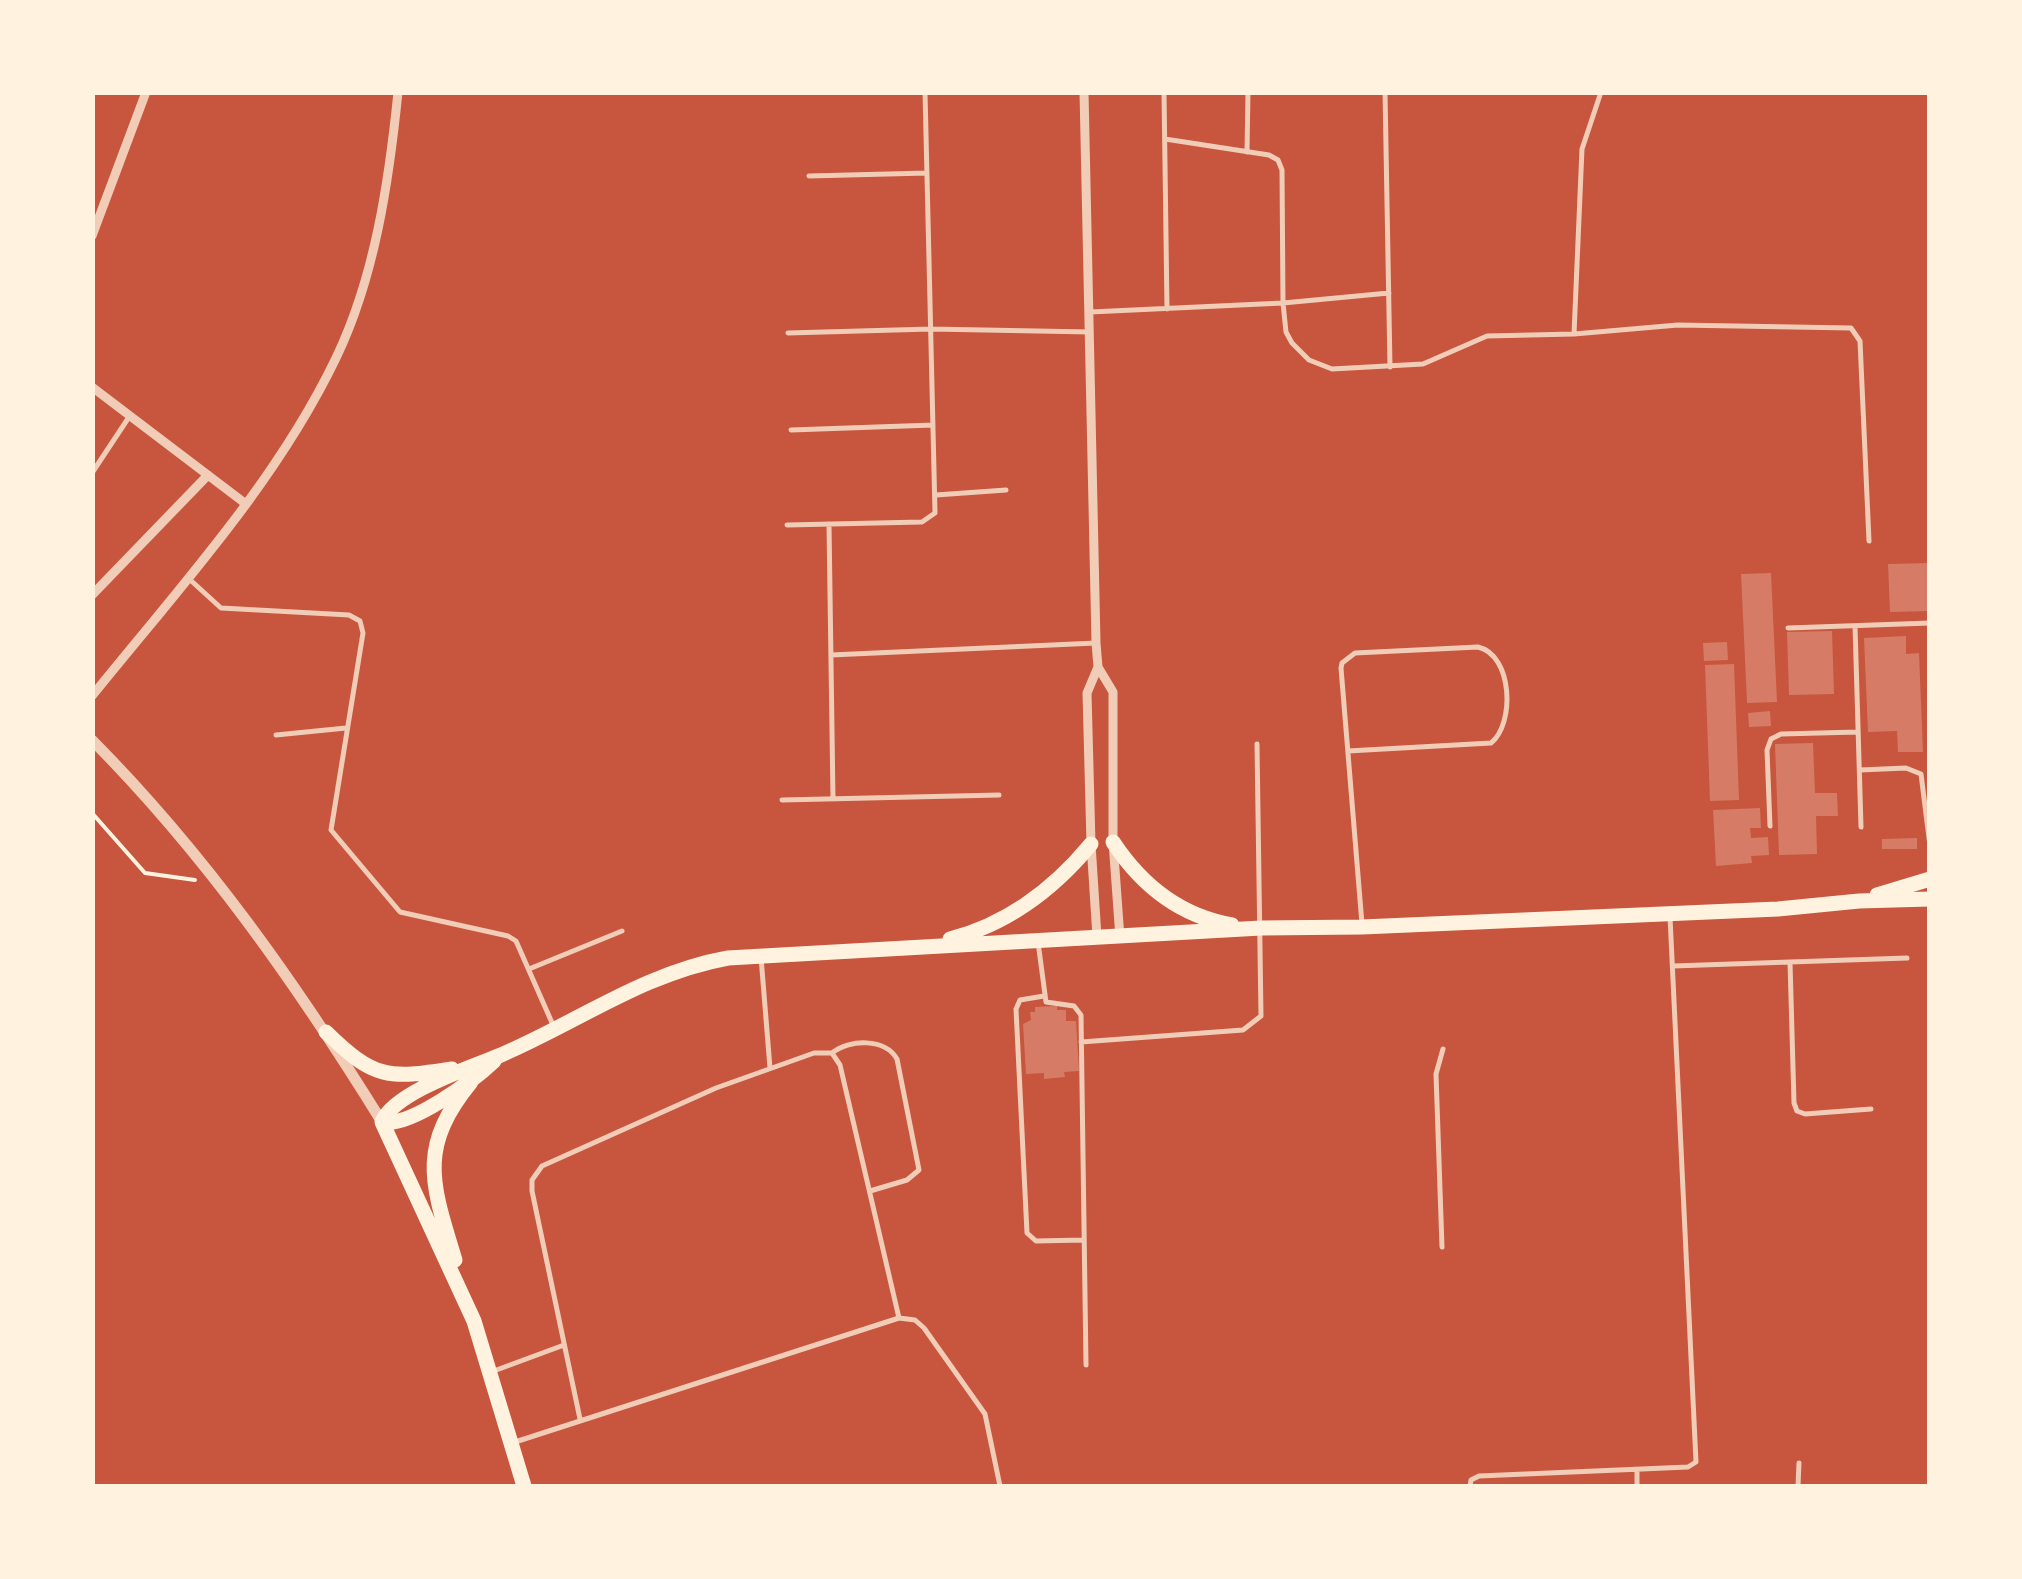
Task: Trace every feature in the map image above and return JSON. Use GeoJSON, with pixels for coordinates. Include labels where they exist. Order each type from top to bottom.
{"type":"FeatureCollection","features":[{"type":"Feature","properties":{"kind":"main road"},"geometry":{"type":"LineString","coordinates":[[1113,842],[1140,878],[1176,905],[1217,922],[1261,928]]}},
{"type":"Feature","properties":{"kind":"main road"},"geometry":{"type":"LineString","coordinates":[[896,948],[964,935],[1005,918],[1043,893],[1090,844]]}},
{"type":"Feature","properties":{"kind":"main road"},"geometry":{"type":"LineString","coordinates":[[1859,901],[1930,879]]}},
{"type":"Feature","properties":{"kind":"main road"},"geometry":{"type":"LineString","coordinates":[[326,1032],[370,1069],[390,1075],[413,1075],[461,1068],[500,1055],[628,990],[680,968],[728,958],[1261,928],[1778,909],[1930,898]]}},
{"type":"Feature","properties":{"kind":"main road"},"geometry":{"type":"LineString","coordinates":[[500,1055],[451,1107],[441,1127],[433,1172],[436,1198],[524,1486]]}},
{"type":"Feature","properties":{"kind":"main road"},"geometry":{"type":"LineString","coordinates":[[382,1122],[391,1108],[461,1068]]}},
{"type":"Feature","properties":{"kind":"main road"},"geometry":{"type":"LineString","coordinates":[[382,1122],[400,1122],[471,1082]]}},
{"type":"Feature","properties":{"kind":"main road"},"geometry":{"type":"LineString","coordinates":[[382,1122],[474,1321]]}},
{"type":"Feature","properties":{"kind":"street"},"geometry":{"type":"LineString","coordinates":[[92,236],[146,92]]}},
{"type":"Feature","properties":{"kind":"street"},"geometry":{"type":"LineString","coordinates":[[92,696],[246,504],[297,432],[338,354],[367,272],[393,141],[398,92]]}},
{"type":"Feature","properties":{"kind":"street"},"geometry":{"type":"LineString","coordinates":[[1084,92],[1096,643],[1098,667],[1112,692],[1113,842],[1120,938]]}},
{"type":"Feature","properties":{"kind":"street"},"geometry":{"type":"LineString","coordinates":[[92,388],[246,504]]}},
{"type":"Feature","properties":{"kind":"street"},"geometry":{"type":"LineString","coordinates":[[92,595],[208,475]]}},
{"type":"Feature","properties":{"kind":"street"},"geometry":{"type":"LineString","coordinates":[[1097,938],[1090,844],[1087,693],[1098,667]]}},
{"type":"Feature","properties":{"kind":"street"},"geometry":{"type":"LineString","coordinates":[[92,740],[149,798],[248,920],[326,1032],[382,1122]]}},
{"type":"Feature","properties":{"kind":"lane"},"geometry":{"type":"LineString","coordinates":[[787,525],[927,521],[935,513],[925,92]]}},
{"type":"Feature","properties":{"kind":"lane"},"geometry":{"type":"LineString","coordinates":[[1164,92],[1167,310]]}},
{"type":"Feature","properties":{"kind":"lane"},"geometry":{"type":"LineString","coordinates":[[1247,152],[1248,92]]}},
{"type":"Feature","properties":{"kind":"lane"},"geometry":{"type":"LineString","coordinates":[[1385,92],[1390,367]]}},
{"type":"Feature","properties":{"kind":"lane"},"geometry":{"type":"LineString","coordinates":[[1574,334],[1582,148],[1601,92]]}},
{"type":"Feature","properties":{"kind":"lane"},"geometry":{"type":"LineString","coordinates":[[1165,139],[1274,156],[1281,164],[1286,332],[1300,353],[1332,369],[1430,362],[1487,336],[1678,326],[1850,328],[1860,341],[1869,541]]}},
{"type":"Feature","properties":{"kind":"lane"},"geometry":{"type":"LineString","coordinates":[[809,176],[927,173]]}},
{"type":"Feature","properties":{"kind":"lane"},"geometry":{"type":"LineString","coordinates":[[1090,312],[1283,303],[1389,293]]}},
{"type":"Feature","properties":{"kind":"lane"},"geometry":{"type":"LineString","coordinates":[[788,333],[932,329],[1090,332]]}},
{"type":"Feature","properties":{"kind":"lane"},"geometry":{"type":"LineString","coordinates":[[92,473],[130,416]]}},
{"type":"Feature","properties":{"kind":"lane"},"geometry":{"type":"LineString","coordinates":[[791,430],[934,425]]}},
{"type":"Feature","properties":{"kind":"lane"},"geometry":{"type":"LineString","coordinates":[[936,494],[1006,490]]}},
{"type":"Feature","properties":{"kind":"lane"},"geometry":{"type":"LineString","coordinates":[[829,524],[833,799]]}},
{"type":"Feature","properties":{"kind":"lane"},"geometry":{"type":"LineString","coordinates":[[187,578],[220,608],[349,615],[360,620],[363,632],[330,822],[333,834],[400,912],[512,938],[554,1028]]}},
{"type":"Feature","properties":{"kind":"lane"},"geometry":{"type":"LineString","coordinates":[[1788,628],[1930,624]]}},
{"type":"Feature","properties":{"kind":"lane"},"geometry":{"type":"LineString","coordinates":[[1855,626],[1862,827]]}},
{"type":"Feature","properties":{"kind":"lane"},"geometry":{"type":"LineString","coordinates":[[831,655],[1096,643]]}},
{"type":"Feature","properties":{"kind":"lane"},"geometry":{"type":"LineString","coordinates":[[1348,752],[1491,744],[1505,722],[1502,667],[1483,647],[1349,654],[1341,668],[1362,927]]}},
{"type":"Feature","properties":{"kind":"lane"},"geometry":{"type":"LineString","coordinates":[[276,735],[346,728]]}},
{"type":"Feature","properties":{"kind":"lane"},"geometry":{"type":"LineString","coordinates":[[1770,826],[1767,750],[1771,739],[1781,734],[1858,732]]}},
{"type":"Feature","properties":{"kind":"lane"},"geometry":{"type":"LineString","coordinates":[[1081,1042],[1243,1030],[1263,1010],[1257,744]]}},
{"type":"Feature","properties":{"kind":"lane"},"geometry":{"type":"LineString","coordinates":[[1860,770],[1906,768],[1921,774],[1930,846]]}},
{"type":"Feature","properties":{"kind":"lane"},"geometry":{"type":"LineString","coordinates":[[782,800],[999,795]]}},
{"type":"Feature","properties":{"kind":"lane"},"geometry":{"type":"LineString","coordinates":[[1470,1486],[1479,1476],[1688,1467],[1696,1458],[1670,914]]}},
{"type":"Feature","properties":{"kind":"lane"},"geometry":{"type":"LineString","coordinates":[[529,970],[622,931]]}},
{"type":"Feature","properties":{"kind":"lane"},"geometry":{"type":"LineString","coordinates":[[1038,942],[1044,996],[1049,1004],[1068,1004],[1079,1010],[1086,1364]]}},
{"type":"Feature","properties":{"kind":"lane"},"geometry":{"type":"LineString","coordinates":[[760,955],[770,1068]]}},
{"type":"Feature","properties":{"kind":"lane"},"geometry":{"type":"LineString","coordinates":[[1673,966],[1907,958]]}},
{"type":"Feature","properties":{"kind":"lane"},"geometry":{"type":"LineString","coordinates":[[1790,962],[1794,1103],[1798,1111],[1805,1114],[1871,1109]]}},
{"type":"Feature","properties":{"kind":"lane"},"geometry":{"type":"LineString","coordinates":[[1044,996],[1020,1000],[1016,1009],[1027,1233],[1036,1242],[1084,1240]]}},
{"type":"Feature","properties":{"kind":"lane"},"geometry":{"type":"LineString","coordinates":[[580,1419],[532,1192],[535,1173],[542,1166],[770,1068],[814,1053],[832,1054],[845,1045],[874,1044],[892,1051],[897,1059],[919,1170],[908,1180],[870,1191]]}},
{"type":"Feature","properties":{"kind":"lane"},"geometry":{"type":"LineString","coordinates":[[1442,1247],[1436,1074],[1443,1049]]}},
{"type":"Feature","properties":{"kind":"lane"},"geometry":{"type":"LineString","coordinates":[[832,1054],[840,1065],[900,1318]]}},
{"type":"Feature","properties":{"kind":"lane"},"geometry":{"type":"LineString","coordinates":[[512,1443],[900,1318],[915,1320],[924,1328],[985,1414],[1000,1486]]}},
{"type":"Feature","properties":{"kind":"lane"},"geometry":{"type":"LineString","coordinates":[[491,1372],[564,1345]]}},
{"type":"Feature","properties":{"kind":"lane"},"geometry":{"type":"LineString","coordinates":[[1798,1463],[1798,1486]]}},
{"type":"Feature","properties":{"kind":"lane"},"geometry":{"type":"LineString","coordinates":[[1637,1468],[1638,1486]]}},
{"type":"Feature","properties":{"kind":"path"},"geometry":{"type":"LineString","coordinates":[[92,814],[144,873],[219,884]]}},
{"type":"Feature","properties":{"kind":"building"},"geometry":{"type":"Polygon","coordinates":[[[1930,563],[1930,611],[1890,612],[1888,564],[1930,563]]]}},
{"type":"Feature","properties":{"kind":"building"},"geometry":{"type":"Polygon","coordinates":[[[1771,573],[1777,702],[1747,703],[1741,574],[1771,573]]]}},
{"type":"Feature","properties":{"kind":"building"},"geometry":{"type":"Polygon","coordinates":[[[1832,631],[1834,694],[1789,695],[1787,632],[1832,631]]]}},
{"type":"Feature","properties":{"kind":"building"},"geometry":{"type":"Polygon","coordinates":[[[1906,636],[1906,654],[1919,653],[1923,752],[1898,752],[1897,731],[1868,732],[1864,638],[1906,636]]]}},
{"type":"Feature","properties":{"kind":"building"},"geometry":{"type":"Polygon","coordinates":[[[1727,642],[1728,660],[1704,661],[1703,643],[1727,642]]]}},
{"type":"Feature","properties":{"kind":"building"},"geometry":{"type":"Polygon","coordinates":[[[1734,664],[1739,800],[1710,801],[1705,665],[1734,664]]]}},
{"type":"Feature","properties":{"kind":"building"},"geometry":{"type":"Polygon","coordinates":[[[1770,711],[1771,726],[1749,727],[1748,713],[1770,711]]]}},
{"type":"Feature","properties":{"kind":"building"},"geometry":{"type":"Polygon","coordinates":[[[1813,743],[1815,793],[1837,793],[1838,816],[1816,816],[1817,854],[1779,855],[1775,744],[1813,743]]]}},
{"type":"Feature","properties":{"kind":"building"},"geometry":{"type":"Polygon","coordinates":[[[1760,808],[1761,828],[1750,828],[1751,838],[1768,837],[1769,855],[1751,856],[1752,863],[1716,866],[1713,810],[1760,808]]]}},
{"type":"Feature","properties":{"kind":"building"},"geometry":{"type":"Polygon","coordinates":[[[1917,838],[1917,849],[1882,849],[1882,839],[1917,838]]]}},
{"type":"Feature","properties":{"kind":"building"},"geometry":{"type":"Polygon","coordinates":[[[1057,1006],[1057,1010],[1066,1010],[1066,1021],[1076,1021],[1079,1071],[1044,1079],[1044,1073],[1026,1074],[1023,1024],[1031,1020],[1030,1012],[1035,1012],[1035,1007],[1057,1006]]]}}]}
